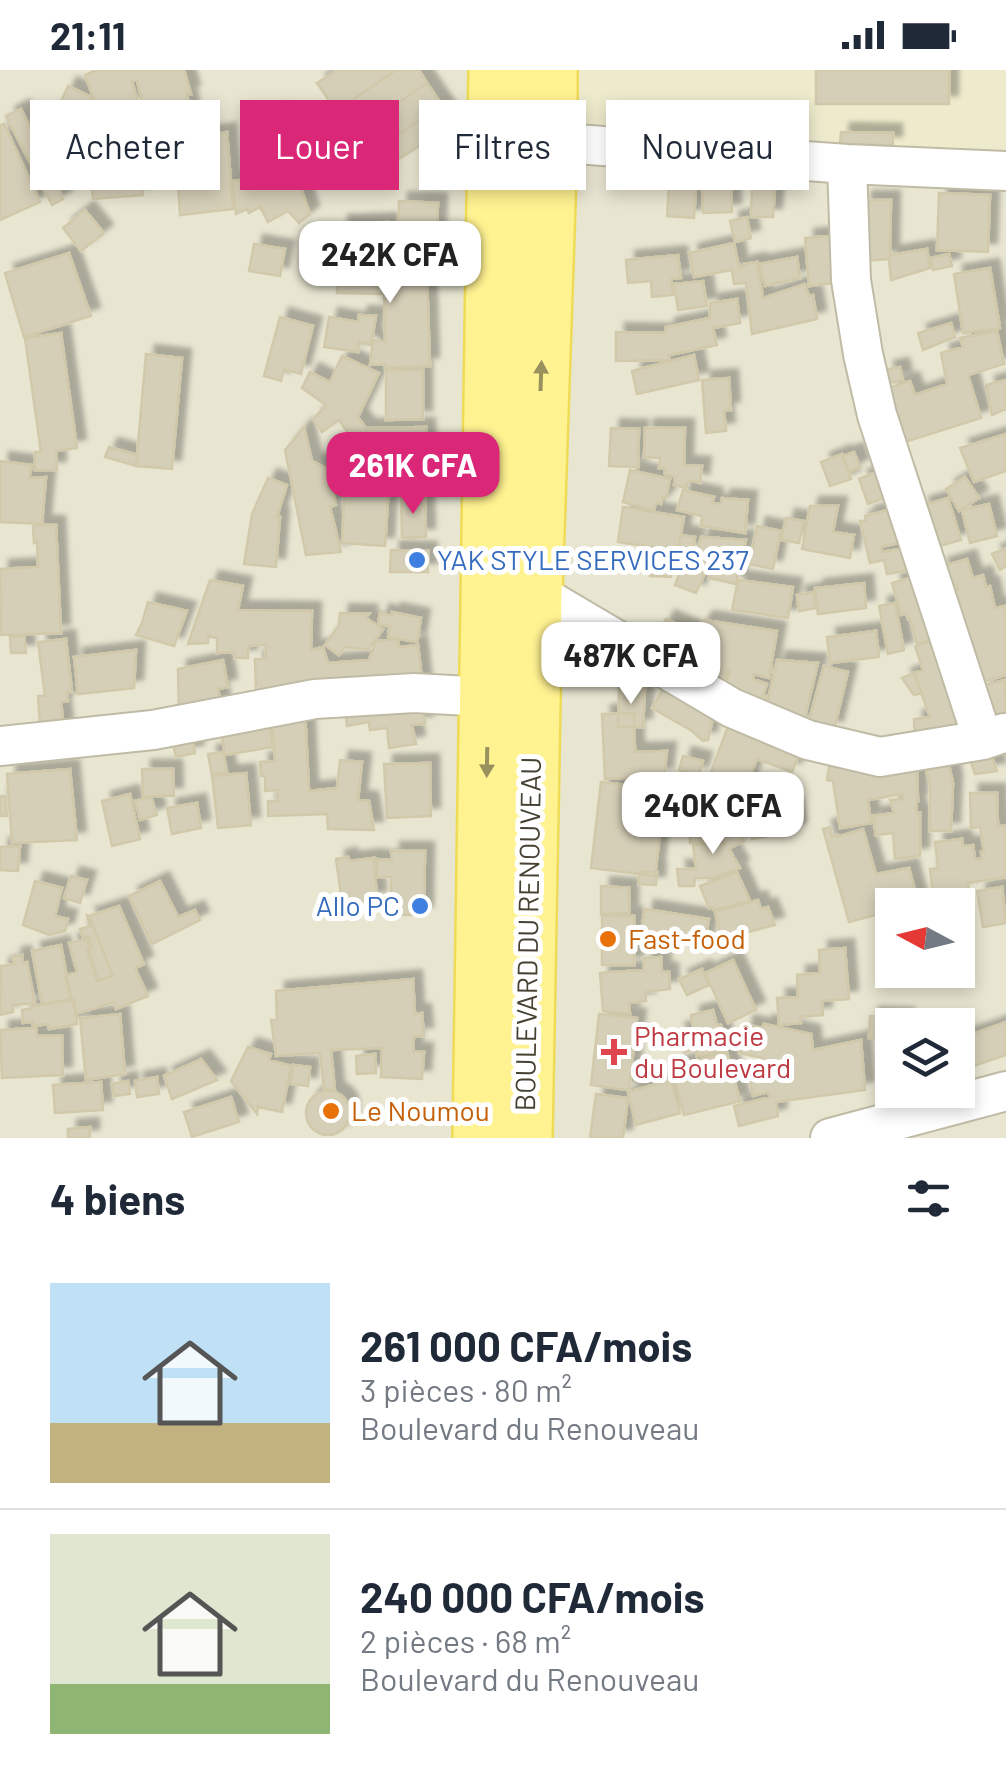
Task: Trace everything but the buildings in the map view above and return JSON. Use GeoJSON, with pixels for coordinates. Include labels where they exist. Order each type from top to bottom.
{"type":"FeatureCollection","features":[{"type":"Feature","properties":{"kind":"main road","name":"BOULEVARD DU RENOUVEAU"},"geometry":{"type":"LineString","coordinates":[[481,1138],[496,70]]}},
{"type":"Feature","properties":{"kind":"main road","name":"BOULEVARD DU RENOUVEAU"},"geometry":{"type":"LineString","coordinates":[[549,70],[549,100]]}},
{"type":"Feature","properties":{"kind":"main road","name":"BOULEVARD DU RENOUVEAU"},"geometry":{"type":"LineString","coordinates":[[524,1138],[534,592],[547,190]]}},
{"type":"Feature","properties":{"kind":"street"},"geometry":{"type":"LineString","coordinates":[[586,145],[848,164],[1006,170]]}},
{"type":"Feature","properties":{"kind":"street"},"geometry":{"type":"LineString","coordinates":[[534,592],[732,708],[808,740],[880,757],[994,736],[883,433],[866,369],[852,280],[848,164]]}},
{"type":"Feature","properties":{"kind":"street"},"geometry":{"type":"LineString","coordinates":[[0,746],[153,730],[315,700],[414,694],[488,697]]}},
{"type":"Feature","properties":{"kind":"street"},"geometry":{"type":"LineString","coordinates":[[830,1138],[1006,1092]]}},
{"type":"Feature","properties":{"kind":"shaded area"},"geometry":{"type":"Polygon","coordinates":[[[0,70],[1006,70],[1006,1138],[0,1138],[0,70]]]}},
{"type":"Feature","properties":{"kind":"shaded area"},"geometry":{"type":"Polygon","coordinates":[[[566,70],[1006,70],[1006,156],[809,146],[809,100],[606,100],[606,136],[586,135],[586,100],[564,100],[566,70]]]}},
{"type":"Feature","properties":{"kind":"place","name":"YAK STYLE SERVICES 237"},"geometry":{"type":"Point","coordinates":[417,560]}},
{"type":"Feature","properties":{"kind":"place","name":"Allo PC"},"geometry":{"type":"Point","coordinates":[420,906]}},
{"type":"Feature","properties":{"kind":"place","name":"Fast-food"},"geometry":{"type":"Point","coordinates":[608,939]}},
{"type":"Feature","properties":{"kind":"place","name":"Pharmacie du Boulevard"},"geometry":{"type":"Point","coordinates":[614,1052]}},
{"type":"Feature","properties":{"kind":"place","name":"Le Noumou"},"geometry":{"type":"Point","coordinates":[331,1111]}}]}
